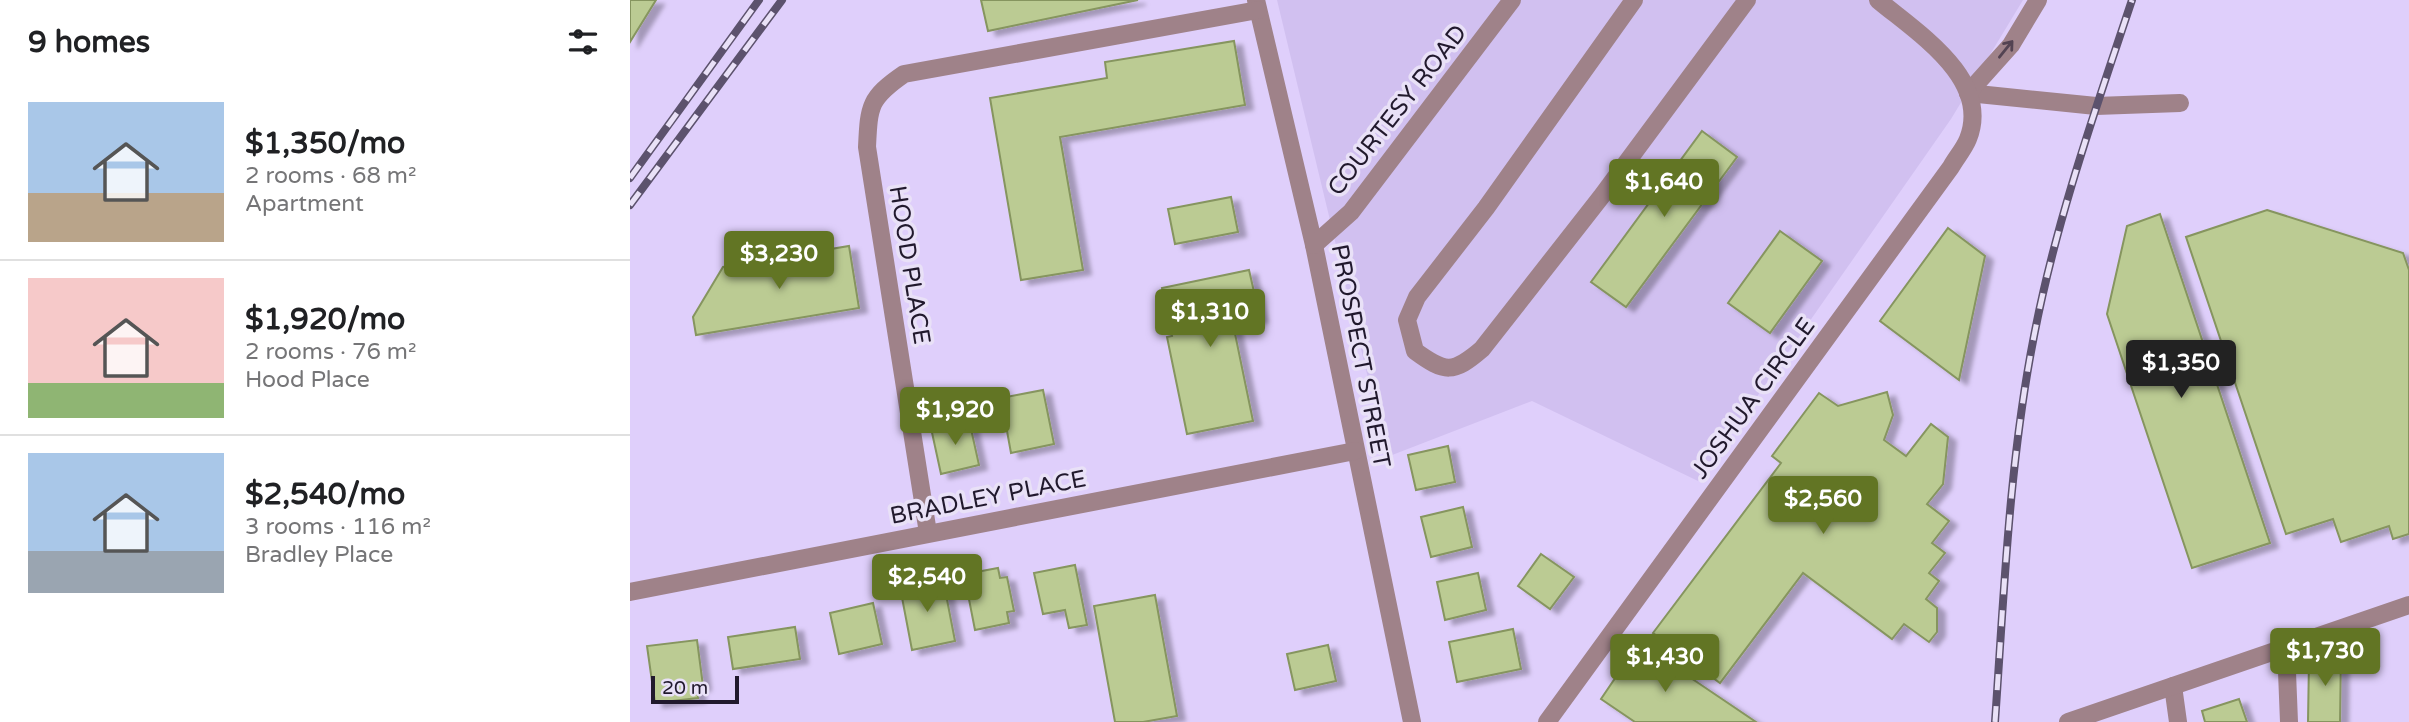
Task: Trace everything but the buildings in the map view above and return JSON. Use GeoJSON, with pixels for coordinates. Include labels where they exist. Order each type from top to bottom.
{"type":"FeatureCollection","features":[{"type":"Feature","properties":{"kind":"street"},"geometry":{"type":"LineString","coordinates":[[1634,0],[1486,208],[1417,297],[1407,320],[1415,351],[1439,368],[1461,367],[1482,349],[1601,197],[1747,0]]}},
{"type":"Feature","properties":{"kind":"street","name":"JOSHUA CIRCLE"},"geometry":{"type":"LineString","coordinates":[[1552,720],[1951,167],[1968,138],[1972,113],[1968,93],[1955,65],[1878,0]]}},
{"type":"Feature","properties":{"kind":"street"},"geometry":{"type":"LineString","coordinates":[[1968,93],[2011,45],[2038,0]]}},
{"type":"Feature","properties":{"kind":"street","name":"COURTESY ROAD"},"geometry":{"type":"LineString","coordinates":[[1314,245],[1351,212],[1510,1]]}},
{"type":"Feature","properties":{"kind":"street","name":"PROSPECT STREET"},"geometry":{"type":"LineString","coordinates":[[1257,5],[1314,245],[1412,722]]}},
{"type":"Feature","properties":{"kind":"street","name":"HOOD PLACE"},"geometry":{"type":"LineString","coordinates":[[928,533],[867,147],[869,108],[880,90],[904,74],[1257,5]]}},
{"type":"Feature","properties":{"kind":"street"},"geometry":{"type":"LineString","coordinates":[[1968,93],[2096,106],[2180,103]]}},
{"type":"Feature","properties":{"kind":"street","name":"BRADLEY PLACE"},"geometry":{"type":"LineString","coordinates":[[630,592],[1355,451]]}},
{"type":"Feature","properties":{"kind":"street"},"geometry":{"type":"LineString","coordinates":[[2068,722],[2409,605]]}},
{"type":"Feature","properties":{"kind":"street"},"geometry":{"type":"LineString","coordinates":[[2286,647],[2289,722]]}},
{"type":"Feature","properties":{"kind":"street"},"geometry":{"type":"LineString","coordinates":[[2173,686],[2178,722]]}},
{"type":"Feature","properties":{"kind":"shaded area"},"geometry":{"type":"Polygon","coordinates":[[[1277,0],[2023,0],[1951,119],[1698,481],[1532,401],[1387,457],[1277,0]]]}},
{"type":"Feature","properties":{"kind":"railway"},"geometry":{"type":"LineString","coordinates":[[630,178],[759,0]]}},
{"type":"Feature","properties":{"kind":"railway"},"geometry":{"type":"LineString","coordinates":[[630,205],[782,0]]}},
{"type":"Feature","properties":{"kind":"railway"},"geometry":{"type":"LineString","coordinates":[[1995,722],[2013,480],[2034,336],[2065,208],[2132,0]]}}]}
